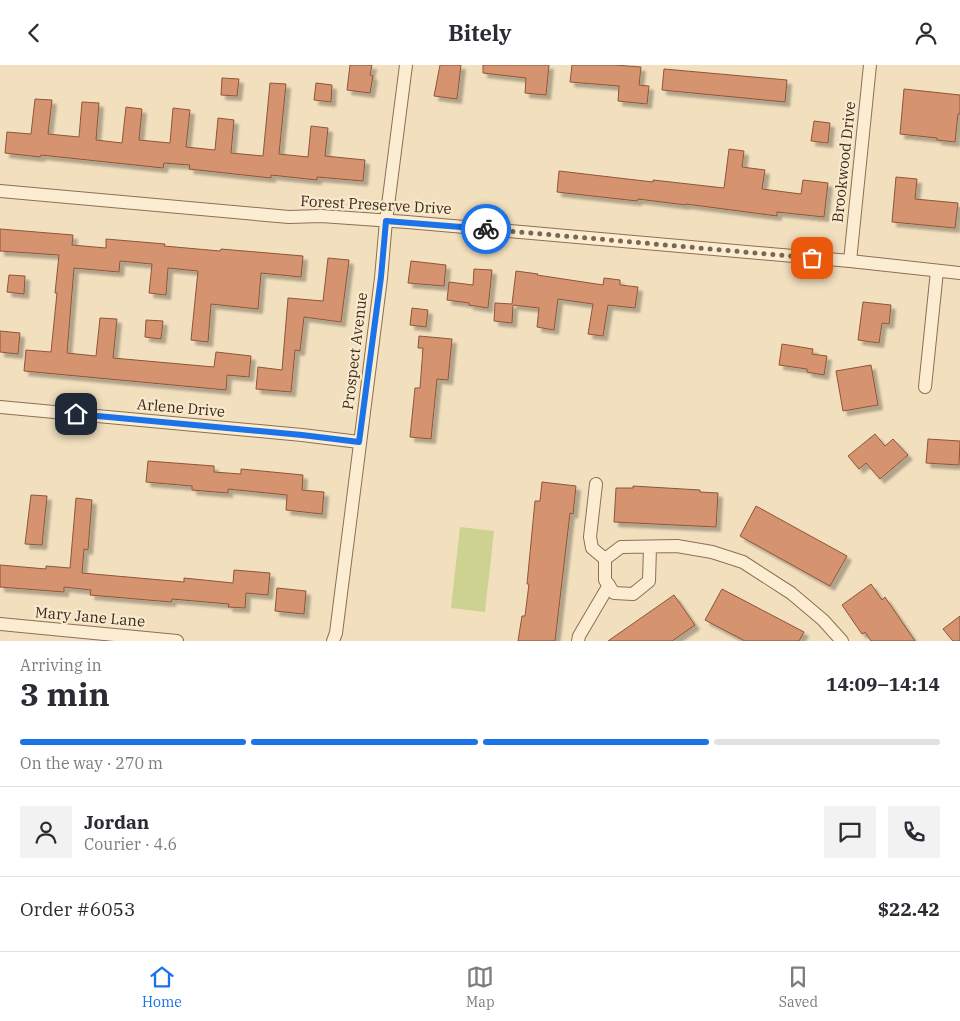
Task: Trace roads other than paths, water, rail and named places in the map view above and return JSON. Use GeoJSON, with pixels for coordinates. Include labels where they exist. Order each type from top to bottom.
{"type":"FeatureCollection","features":[{"type":"Feature","properties":{"kind":"street","name":"Prospect Avenue"},"geometry":{"type":"LineString","coordinates":[[333,641],[336,633],[406,65]]}},
{"type":"Feature","properties":{"kind":"street","name":"Brookwood Drive"},"geometry":{"type":"LineString","coordinates":[[850,261],[870,65]]}},
{"type":"Feature","properties":{"kind":"street","name":"Forest Preserve Drive"},"geometry":{"type":"LineString","coordinates":[[0,191],[289,217],[320,216],[386,221],[850,261],[960,273]]}},
{"type":"Feature","properties":{"kind":"street"},"geometry":{"type":"LineString","coordinates":[[925,387],[937,271]]}},
{"type":"Feature","properties":{"kind":"street","name":"Arlene Drive"},"geometry":{"type":"LineString","coordinates":[[0,407],[359,442]]}},
{"type":"Feature","properties":{"kind":"street"},"geometry":{"type":"LineString","coordinates":[[596,484],[590,537],[592,547],[606,559]]}},
{"type":"Feature","properties":{"kind":"street"},"geometry":{"type":"LineString","coordinates":[[650,547],[649,581],[633,594],[614,593],[605,580],[606,559],[621,547],[677,546],[712,552],[743,562],[791,593],[822,620],[842,641]]}},
{"type":"Feature","properties":{"kind":"street"},"geometry":{"type":"LineString","coordinates":[[578,641],[579,636],[609,585]]}},
{"type":"Feature","properties":{"kind":"street","name":"Mary Jane Lane"},"geometry":{"type":"LineString","coordinates":[[0,624],[177,641]]}}]}
